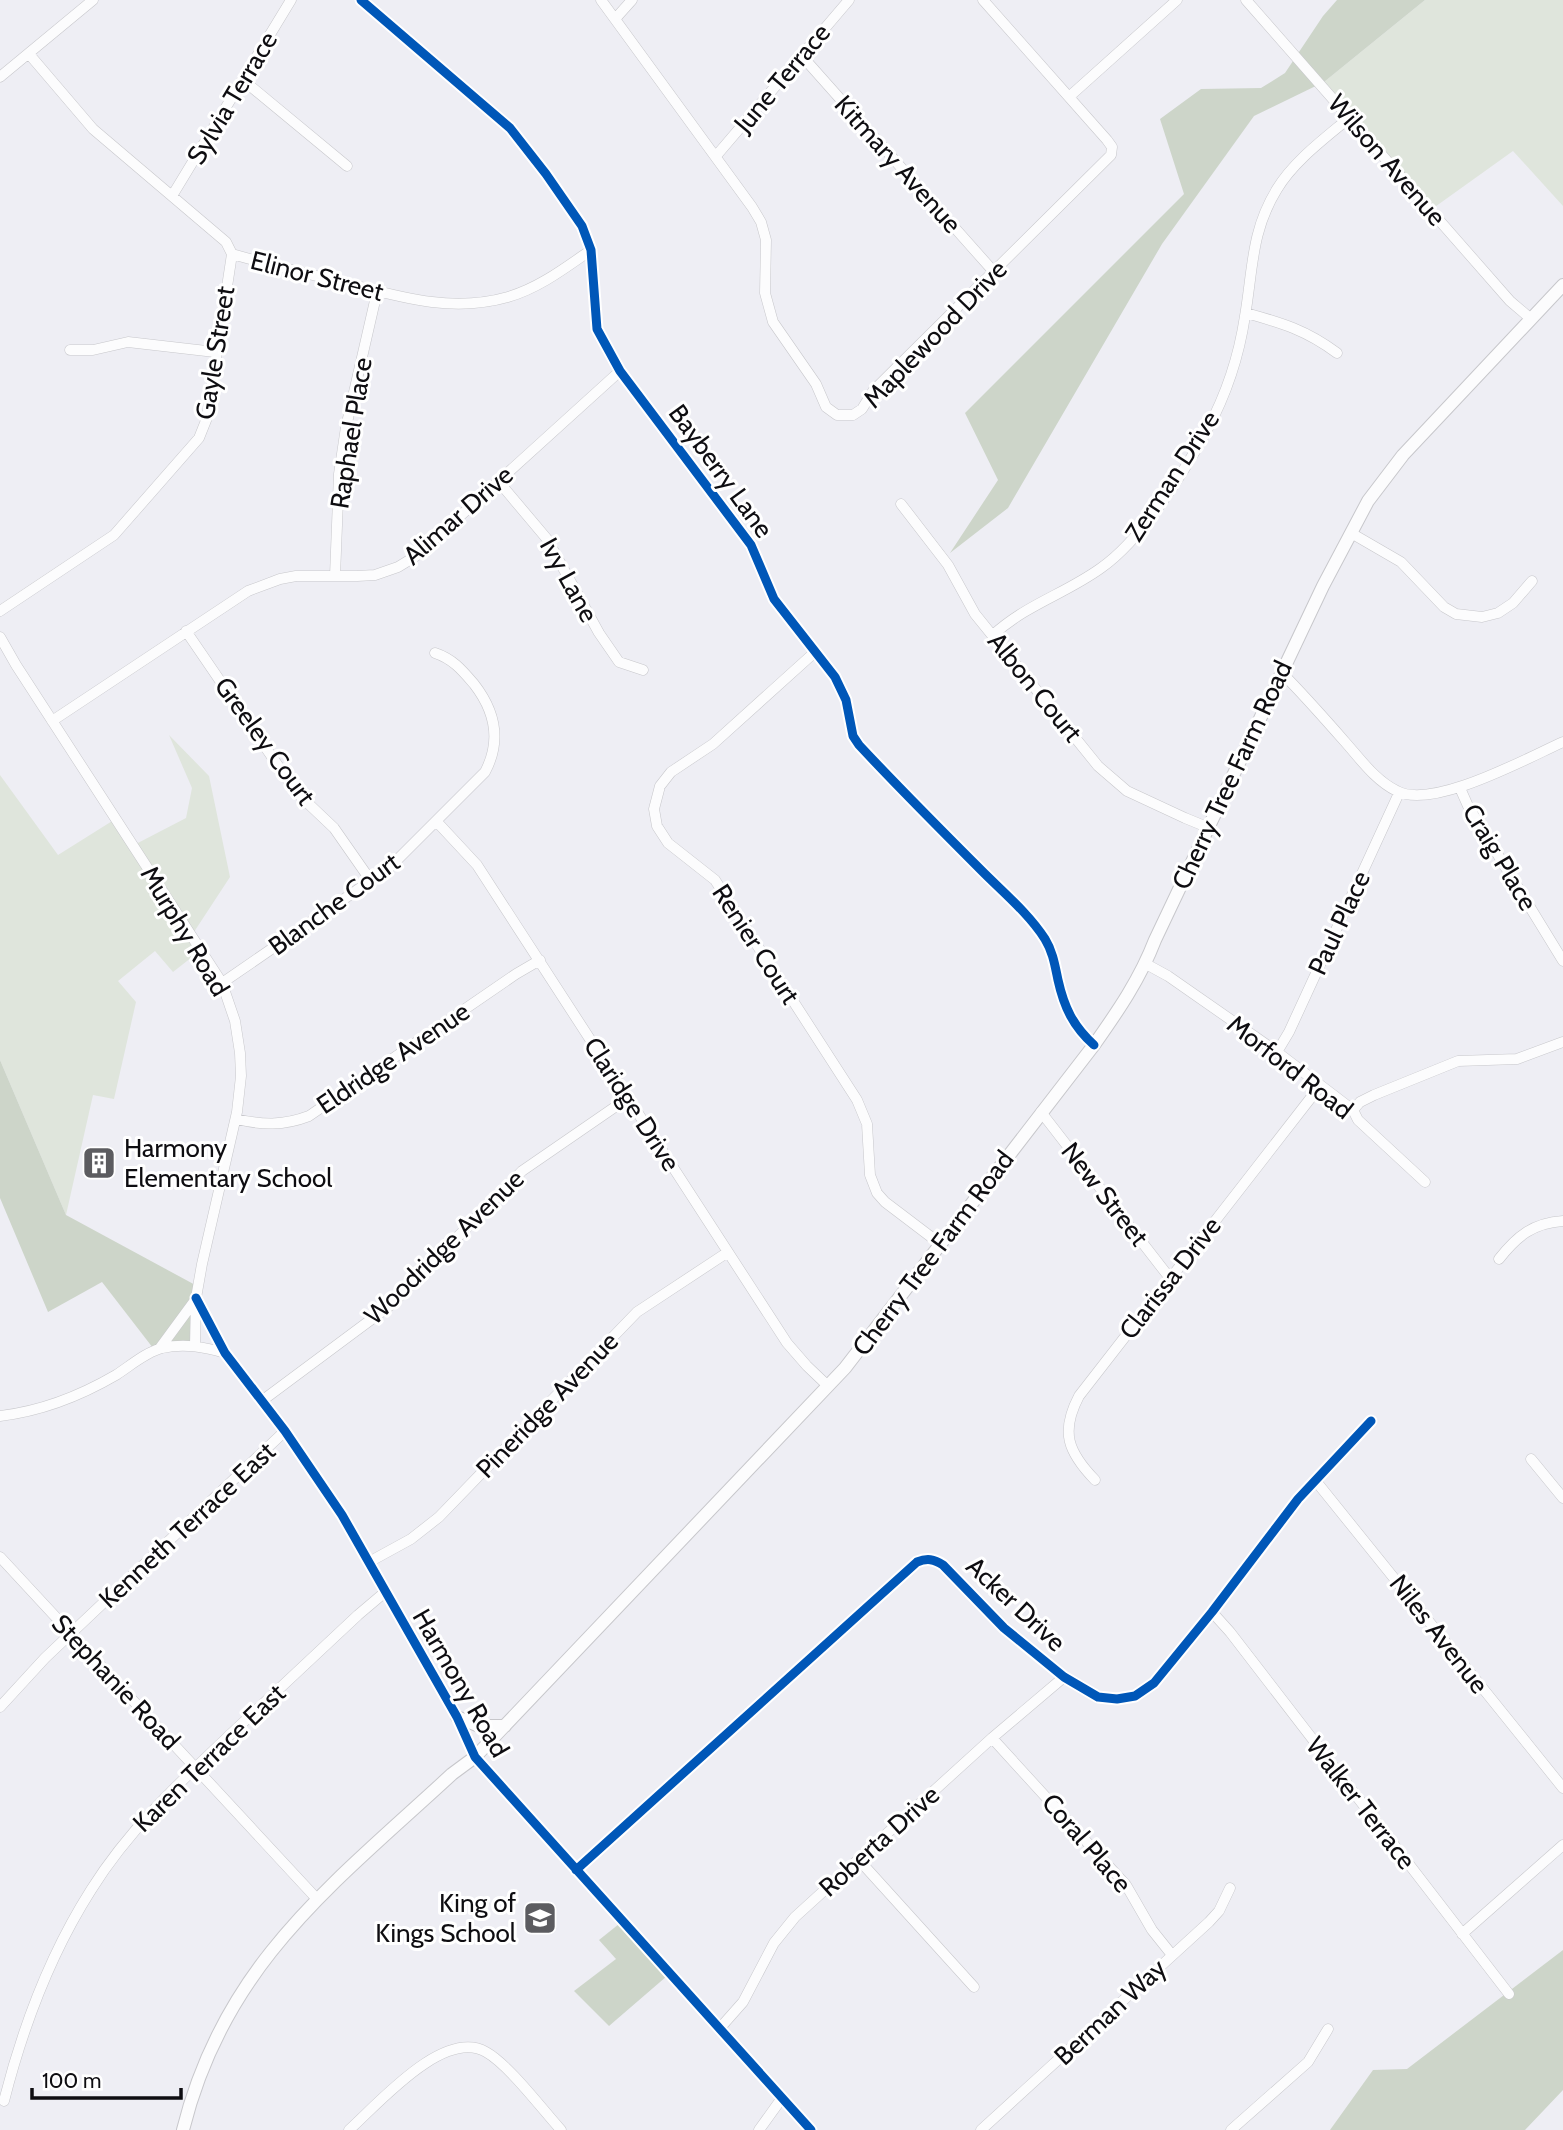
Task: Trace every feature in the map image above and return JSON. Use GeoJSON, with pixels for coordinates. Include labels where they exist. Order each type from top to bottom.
{"type":"FeatureCollection","features":[{"type":"Feature","properties":{"kind":"main road","name":"Cherry Tree Farm Road"},"geometry":{"type":"LineString","coordinates":[[183,2130],[202,2068],[224,2021],[267,1954],[317,1899],[452,1774],[475,1757],[828,1386],[861,1348],[1094,1045],[1146,964],[1207,827],[1281,672],[1368,501],[1403,455],[1563,285]]}},
{"type":"Feature","properties":{"kind":"main road"},"geometry":{"type":"LineString","coordinates":[[457,1717],[479,1727],[505,1726]]}},
{"type":"Feature","properties":{"kind":"street"},"geometry":{"type":"LineString","coordinates":[[0,77],[93,0]]}},
{"type":"Feature","properties":{"kind":"street","name":"Sylvia Terrace"},"geometry":{"type":"LineString","coordinates":[[172,196],[291,0]]}},
{"type":"Feature","properties":{"kind":"street","name":"Bayberry Lane"},"geometry":{"type":"LineString","coordinates":[[361,0],[510,128],[582,226],[591,250],[595,280],[595,324],[620,371],[751,545],[774,599],[835,677],[843,692],[853,736],[859,745],[913,803],[1026,915],[1045,939],[1053,955],[1061,993],[1070,1016],[1081,1033],[1094,1045]]}},
{"type":"Feature","properties":{"kind":"street","name":"Maplewood Drive"},"geometry":{"type":"LineString","coordinates":[[601,0],[752,207],[763,229],[766,250],[765,293],[773,322],[816,384],[826,407],[837,415],[852,415],[862,410],[873,391],[1111,155],[1112,147],[1107,140],[983,0]]}},
{"type":"Feature","properties":{"kind":"street"},"geometry":{"type":"LineString","coordinates":[[615,19],[632,0]]}},
{"type":"Feature","properties":{"kind":"street","name":"June Terrace"},"geometry":{"type":"LineString","coordinates":[[716,156],[849,0]]}},
{"type":"Feature","properties":{"kind":"street"},"geometry":{"type":"LineString","coordinates":[[1070,96],[1177,0]]}},
{"type":"Feature","properties":{"kind":"street","name":"Wilson Avenue"},"geometry":{"type":"LineString","coordinates":[[1246,0],[1510,301],[1530,318]]}},
{"type":"Feature","properties":{"kind":"street","name":"Elinor Street"},"geometry":{"type":"LineString","coordinates":[[29,54],[93,129],[226,242],[232,254],[377,292],[444,305],[489,302],[531,288],[591,250]]}},
{"type":"Feature","properties":{"kind":"street","name":"Kitmary Avenue"},"geometry":{"type":"LineString","coordinates":[[802,56],[994,272]]}},
{"type":"Feature","properties":{"kind":"street"},"geometry":{"type":"LineString","coordinates":[[243,80],[347,166]]}},
{"type":"Feature","properties":{"kind":"street","name":"Zerman Drive"},"geometry":{"type":"LineString","coordinates":[[993,635],[1020,613],[1101,568],[1125,548],[1148,522],[1213,418],[1233,371],[1246,313],[1254,243],[1266,209],[1292,170],[1349,118]]}},
{"type":"Feature","properties":{"kind":"street","name":"Gayle Street"},"geometry":{"type":"LineString","coordinates":[[0,611],[114,535],[195,444],[207,418],[232,254]]}},
{"type":"Feature","properties":{"kind":"street","name":"Raphael Place"},"geometry":{"type":"LineString","coordinates":[[335,576],[339,474],[346,427],[377,292]]}},
{"type":"Feature","properties":{"kind":"street"},"geometry":{"type":"LineString","coordinates":[[1246,313],[1286,323],[1304,331],[1337,353]]}},
{"type":"Feature","properties":{"kind":"street"},"geometry":{"type":"LineString","coordinates":[[70,350],[93,350],[128,342],[215,352]]}},
{"type":"Feature","properties":{"kind":"street","name":"Alimar Drive"},"geometry":{"type":"LineString","coordinates":[[52,721],[236,598],[263,584],[296,576],[375,575],[398,567],[416,556],[620,371]]}},
{"type":"Feature","properties":{"kind":"street","name":"Ivy Lane"},"geometry":{"type":"LineString","coordinates":[[499,482],[547,539],[599,633],[619,662],[643,670]]}},
{"type":"Feature","properties":{"kind":"street","name":"Albon Court"},"geometry":{"type":"LineString","coordinates":[[901,504],[938,550],[971,608],[1088,754],[1127,791],[1207,827]]}},
{"type":"Feature","properties":{"kind":"street"},"geometry":{"type":"LineString","coordinates":[[1351,533],[1401,562],[1444,607],[1456,614],[1482,617],[1498,613],[1513,603],[1532,581]]}},
{"type":"Feature","properties":{"kind":"street","name":"Greeley Court"},"geometry":{"type":"LineString","coordinates":[[186,631],[296,792],[334,828],[370,881]]}},
{"type":"Feature","properties":{"kind":"street","name":"Murphy Road"},"geometry":{"type":"LineString","coordinates":[[0,637],[222,983],[235,1021],[241,1076],[236,1119],[202,1264],[196,1298],[195,1345]]}},
{"type":"Feature","properties":{"kind":"street","name":"Renier Court"},"geometry":{"type":"LineString","coordinates":[[815,652],[713,744],[671,772],[660,786],[656,797],[655,819],[668,843],[715,880],[857,1100],[867,1124],[870,1175],[877,1193],[939,1244]]}},
{"type":"Feature","properties":{"kind":"street","name":"Blanche Court"},"geometry":{"type":"LineString","coordinates":[[222,983],[389,869],[485,772],[493,754],[495,740],[492,714],[482,695],[453,661],[435,653]]}},
{"type":"Feature","properties":{"kind":"street"},"geometry":{"type":"LineString","coordinates":[[1281,672],[1372,772],[1399,793],[1433,794],[1460,788],[1563,742]]}},
{"type":"Feature","properties":{"kind":"street","name":"Craig Place"},"geometry":{"type":"LineString","coordinates":[[1460,788],[1468,806],[1563,961]]}},
{"type":"Feature","properties":{"kind":"street","name":"Paul Place"},"geometry":{"type":"LineString","coordinates":[[1277,1052],[1289,1032],[1399,793]]}},
{"type":"Feature","properties":{"kind":"street","name":"Claridge Drive"},"geometry":{"type":"LineString","coordinates":[[437,822],[477,865],[787,1343],[828,1386]]}},
{"type":"Feature","properties":{"kind":"street","name":"Eldridge Avenue"},"geometry":{"type":"LineString","coordinates":[[236,1119],[275,1125],[309,1116],[540,960]]}},
{"type":"Feature","properties":{"kind":"street","name":"Morford Road"},"geometry":{"type":"LineString","coordinates":[[1146,964],[1168,976],[1277,1052],[1353,1110],[1358,1119],[1425,1182]]}},
{"type":"Feature","properties":{"kind":"street"},"geometry":{"type":"LineString","coordinates":[[1353,1110],[1360,1102],[1374,1095],[1458,1061],[1517,1059],[1563,1042]]}},
{"type":"Feature","properties":{"kind":"street","name":"Clarissa Drive"},"geometry":{"type":"LineString","coordinates":[[1095,1480],[1076,1460],[1071,1449],[1068,1429],[1072,1409],[1169,1277],[1320,1086]]}},
{"type":"Feature","properties":{"kind":"street","name":"Woodridge Avenue"},"geometry":{"type":"LineString","coordinates":[[263,1400],[392,1304],[522,1171],[628,1098]]}},
{"type":"Feature","properties":{"kind":"street","name":"New Street"},"geometry":{"type":"LineString","coordinates":[[1041,1112],[1169,1277]]}},
{"type":"Feature","properties":{"kind":"street"},"geometry":{"type":"LineString","coordinates":[[1499,1259],[1524,1232],[1546,1223],[1563,1221]]}},
{"type":"Feature","properties":{"kind":"street","name":"Pineridge Avenue"},"geometry":{"type":"LineString","coordinates":[[369,1562],[411,1539],[439,1517],[637,1312],[728,1252]]}},
{"type":"Feature","properties":{"kind":"street"},"geometry":{"type":"LineString","coordinates":[[160,1348],[196,1298]]}},
{"type":"Feature","properties":{"kind":"street","name":"Harmony Road"},"geometry":{"type":"LineString","coordinates":[[196,1298],[225,1353],[263,1400],[342,1515],[457,1717],[475,1757],[811,2130]]}},
{"type":"Feature","properties":{"kind":"street"},"geometry":{"type":"LineString","coordinates":[[0,1415],[38,1409],[74,1396],[160,1348],[195,1345],[225,1353]]}},
{"type":"Feature","properties":{"kind":"street","name":"Acker Drive"},"geometry":{"type":"LineString","coordinates":[[576,1870],[917,1562],[931,1559],[943,1564],[1004,1628],[1064,1677],[1098,1697],[1117,1699],[1135,1696],[1154,1683],[1298,1499],[1371,1421]]}},
{"type":"Feature","properties":{"kind":"street","name":"Kenneth Terrace East"},"geometry":{"type":"LineString","coordinates":[[0,1707],[45,1658],[285,1431]]}},
{"type":"Feature","properties":{"kind":"street"},"geometry":{"type":"LineString","coordinates":[[1531,1459],[1563,1498]]}},
{"type":"Feature","properties":{"kind":"street","name":"Niles Avenue"},"geometry":{"type":"LineString","coordinates":[[1315,1480],[1563,1788]]}},
{"type":"Feature","properties":{"kind":"street","name":"Stephanie Road"},"geometry":{"type":"LineString","coordinates":[[0,1557],[317,1899]]}},
{"type":"Feature","properties":{"kind":"street","name":"Karen Terrace East"},"geometry":{"type":"LineString","coordinates":[[4,2101],[27,2020],[44,1976],[74,1917],[129,1836],[195,1767],[384,1593]]}},
{"type":"Feature","properties":{"kind":"street","name":"Walker Terrace"},"geometry":{"type":"LineString","coordinates":[[1212,1612],[1509,1994]]}},
{"type":"Feature","properties":{"kind":"street","name":"Roberta Drive"},"geometry":{"type":"LineString","coordinates":[[720,2028],[743,2002],[786,1926],[992,1738],[1064,1677]]}},
{"type":"Feature","properties":{"kind":"street","name":"Coral Place"},"geometry":{"type":"LineString","coordinates":[[992,1738],[1126,1885],[1152,1930],[1172,1955]]}},
{"type":"Feature","properties":{"kind":"street"},"geometry":{"type":"LineString","coordinates":[[1462,1934],[1563,1845]]}},
{"type":"Feature","properties":{"kind":"street"},"geometry":{"type":"LineString","coordinates":[[859,1860],[974,1987]]}},
{"type":"Feature","properties":{"kind":"street","name":"Berman Way"},"geometry":{"type":"LineString","coordinates":[[982,2130],[1214,1917],[1230,1888]]}},
{"type":"Feature","properties":{"kind":"street"},"geometry":{"type":"LineString","coordinates":[[1231,2130],[1308,2062],[1328,2029]]}},
{"type":"Feature","properties":{"kind":"street"},"geometry":{"type":"LineString","coordinates":[[349,2130],[421,2065],[451,2048],[468,2046],[478,2048],[498,2061],[561,2130]]}},
{"type":"Feature","properties":{"kind":"street"},"geometry":{"type":"LineString","coordinates":[[759,2130],[782,2098]]}},
{"type":"Feature","properties":{"kind":"shaded area"},"geometry":{"type":"Polygon","coordinates":[[[1337,0],[1425,0],[1324,82],[1254,116],[1162,244],[1008,508],[950,553],[998,480],[965,413],[1184,194],[1160,119],[1201,89],[1261,88],[1285,73],[1323,16],[1337,0]]]}},
{"type":"Feature","properties":{"kind":"shaded area"},"geometry":{"type":"Polygon","coordinates":[[[1425,0],[1563,0],[1563,206],[1513,151],[1432,209],[1324,82],[1425,0]]]}},
{"type":"Feature","properties":{"kind":"shaded area"},"geometry":{"type":"Polygon","coordinates":[[[169,735],[209,776],[230,877],[192,935],[201,950],[173,972],[155,951],[118,981],[136,1002],[114,1099],[93,1095],[66,1215],[0,1060],[0,775],[58,855],[117,818],[134,845],[186,818],[192,788],[169,735]]]}},
{"type":"Feature","properties":{"kind":"shaded area"},"geometry":{"type":"Polygon","coordinates":[[[0,1060],[66,1215],[199,1287],[195,1342],[153,1348],[102,1282],[48,1312],[0,1198],[0,1060]]]}},
{"type":"Feature","properties":{"kind":"shaded area"},"geometry":{"type":"Polygon","coordinates":[[[619,1924],[667,1976],[609,2026],[574,1991],[616,1959],[599,1940],[619,1924]]]}},
{"type":"Feature","properties":{"kind":"shaded area"},"geometry":{"type":"Polygon","coordinates":[[[1563,1950],[1563,2090],[1525,2130],[1330,2130],[1373,2070],[1407,2069],[1563,1950]]]}},
{"type":"Feature","properties":{"kind":"cycle path"},"geometry":{"type":"LineString","coordinates":[[361,0],[510,128],[546,174],[582,226],[591,250],[597,329],[620,371],[751,545],[774,599],[835,677],[846,700],[853,736],[859,745],[1039,930],[1052,954],[1066,1007],[1080,1031],[1094,1045]]}},
{"type":"Feature","properties":{"kind":"cycle path"},"geometry":{"type":"LineString","coordinates":[[196,1298],[225,1353],[285,1431],[342,1515],[457,1717],[475,1757],[811,2130]]}},
{"type":"Feature","properties":{"kind":"cycle path"},"geometry":{"type":"LineString","coordinates":[[576,1870],[917,1562],[930,1560],[943,1565],[1004,1628],[1064,1677],[1098,1697],[1117,1699],[1135,1696],[1154,1683],[1298,1499],[1371,1421]]}},
{"type":"Feature","properties":{"kind":"place","name":"Harmony Elementary School"},"geometry":{"type":"Point","coordinates":[99,1163]}},
{"type":"Feature","properties":{"kind":"place","name":"King of Kings School"},"geometry":{"type":"Point","coordinates":[540,1918]}}]}
